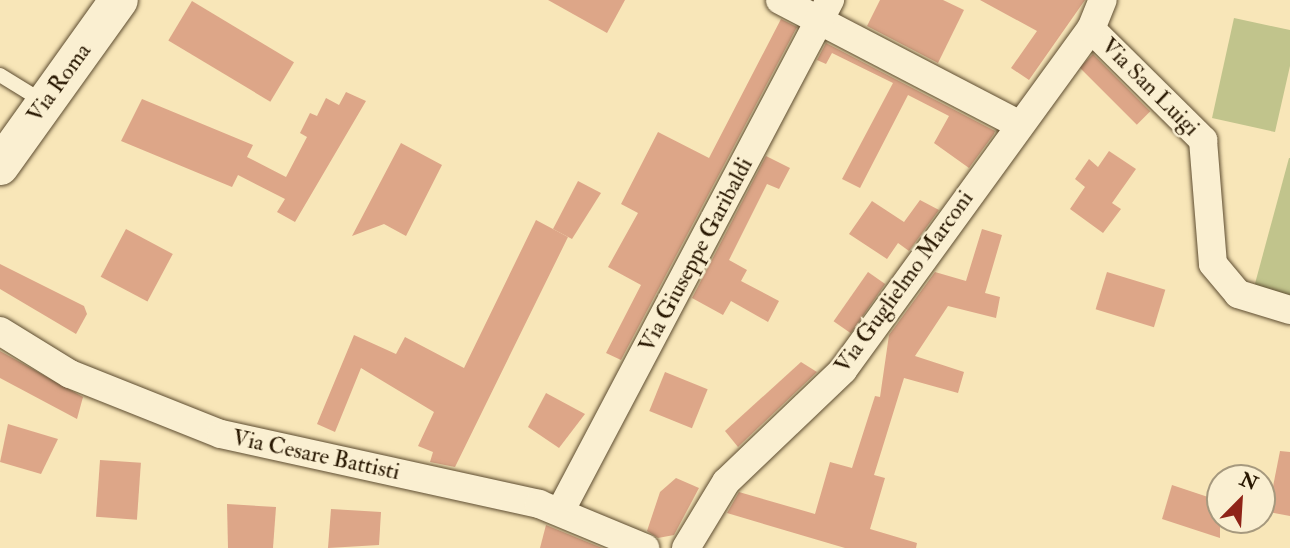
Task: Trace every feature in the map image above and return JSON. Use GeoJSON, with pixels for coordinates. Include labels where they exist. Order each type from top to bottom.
{"type":"FeatureCollection","features":[{"type":"Feature","properties":{"kind":"street","name":"Via Roma"},"geometry":{"type":"LineString","coordinates":[[0,166],[119,0]]}},
{"type":"Feature","properties":{"kind":"street"},"geometry":{"type":"LineString","coordinates":[[780,0],[826,10],[1018,124]]}},
{"type":"Feature","properties":{"kind":"street","name":"Via Guglielmo Marconi"},"geometry":{"type":"LineString","coordinates":[[686,548],[726,482],[843,370],[1018,124],[1091,29],[1104,0]]}},
{"type":"Feature","properties":{"kind":"street","name":"Via Giuseppe Garibaldi"},"geometry":{"type":"LineString","coordinates":[[561,510],[826,10]]}},
{"type":"Feature","properties":{"kind":"street","name":"Via San Luigi"},"geometry":{"type":"LineString","coordinates":[[1091,29],[1203,140],[1213,264],[1238,294],[1290,310]]}},
{"type":"Feature","properties":{"kind":"street","name":"Via Cesare Battisti"},"geometry":{"type":"LineString","coordinates":[[0,331],[70,374],[220,434],[561,510],[645,548]]}},
{"type":"Feature","properties":{"kind":"lane"},"geometry":{"type":"LineString","coordinates":[[0,75],[45,103]]}},
{"type":"Feature","properties":{"kind":"green space"},"geometry":{"type":"Polygon","coordinates":[[[1234,18],[1290,30],[1290,66],[1275,132],[1212,118],[1234,18]]]}},
{"type":"Feature","properties":{"kind":"green space"},"geometry":{"type":"Polygon","coordinates":[[[1290,158],[1290,302],[1253,291],[1290,158]]]}},
{"type":"Feature","properties":{"kind":"building"},"geometry":{"type":"Polygon","coordinates":[[[548,0],[625,0],[607,33],[548,0]]]}},
{"type":"Feature","properties":{"kind":"building"},"geometry":{"type":"Polygon","coordinates":[[[880,0],[943,0],[964,10],[938,63],[867,26],[880,0]]]}},
{"type":"Feature","properties":{"kind":"building"},"geometry":{"type":"Polygon","coordinates":[[[980,0],[1085,0],[1029,80],[1011,68],[1037,31],[980,0]]]}},
{"type":"Feature","properties":{"kind":"building"},"geometry":{"type":"Polygon","coordinates":[[[192,1],[294,62],[270,102],[168,40],[192,1]]]}},
{"type":"Feature","properties":{"kind":"building"},"geometry":{"type":"Polygon","coordinates":[[[781,19],[797,27],[621,360],[606,353],[641,285],[608,267],[638,213],[621,204],[658,132],[709,158],[781,19]]]}},
{"type":"Feature","properties":{"kind":"building"},"geometry":{"type":"Polygon","coordinates":[[[826,43],[995,131],[994,134],[969,168],[934,143],[949,116],[908,95],[860,188],[842,179],[893,83],[832,53],[826,64],[817,60],[826,43]]]}},
{"type":"Feature","properties":{"kind":"building"},"geometry":{"type":"Polygon","coordinates":[[[1093,54],[1150,111],[1137,125],[1080,67],[1093,54]]]}},
{"type":"Feature","properties":{"kind":"building"},"geometry":{"type":"Polygon","coordinates":[[[346,92],[366,101],[295,222],[277,212],[285,199],[238,175],[232,187],[121,141],[142,99],[253,145],[247,157],[286,177],[307,137],[300,133],[310,113],[317,116],[326,98],[339,105],[346,92]]]}},
{"type":"Feature","properties":{"kind":"building"},"geometry":{"type":"Polygon","coordinates":[[[401,143],[442,165],[406,236],[384,224],[352,236],[401,143]]]}},
{"type":"Feature","properties":{"kind":"building"},"geometry":{"type":"Polygon","coordinates":[[[1109,151],[1136,169],[1112,203],[1121,209],[1103,233],[1070,209],[1085,187],[1075,179],[1089,159],[1098,167],[1109,151]]]}},
{"type":"Feature","properties":{"kind":"building"},"geometry":{"type":"Polygon","coordinates":[[[766,156],[790,168],[779,189],[767,184],[729,260],[747,270],[741,281],[779,301],[768,322],[731,301],[723,315],[692,298],[766,156]]]}},
{"type":"Feature","properties":{"kind":"building"},"geometry":{"type":"Polygon","coordinates":[[[578,181],[601,193],[572,239],[553,229],[578,181]]]}},
{"type":"Feature","properties":{"kind":"building"},"geometry":{"type":"Polygon","coordinates":[[[920,200],[939,210],[909,251],[898,243],[887,259],[849,234],[872,201],[904,222],[920,200]]]}},
{"type":"Feature","properties":{"kind":"building"},"geometry":{"type":"Polygon","coordinates":[[[536,220],[568,237],[455,467],[430,462],[433,452],[418,446],[434,412],[361,368],[335,432],[317,424],[354,335],[396,354],[405,337],[464,368],[536,220]]]}},
{"type":"Feature","properties":{"kind":"building"},"geometry":{"type":"Polygon","coordinates":[[[126,229],[173,254],[147,302],[101,277],[126,229]]]}},
{"type":"Feature","properties":{"kind":"building"},"geometry":{"type":"Polygon","coordinates":[[[982,229],[1002,235],[985,293],[1000,297],[996,318],[948,306],[915,356],[964,372],[958,393],[904,378],[874,475],[885,478],[870,529],[917,543],[916,548],[845,548],[727,513],[739,492],[815,514],[830,462],[852,468],[875,396],[880,397],[889,335],[935,272],[966,281],[982,229]]]}},
{"type":"Feature","properties":{"kind":"building"},"geometry":{"type":"Polygon","coordinates":[[[0,264],[84,306],[87,314],[76,334],[0,289],[0,264]]]}},
{"type":"Feature","properties":{"kind":"building"},"geometry":{"type":"Polygon","coordinates":[[[868,272],[885,284],[851,333],[834,321],[868,272]]]}},
{"type":"Feature","properties":{"kind":"building"},"geometry":{"type":"Polygon","coordinates":[[[1107,272],[1165,290],[1154,327],[1096,309],[1107,272]]]}},
{"type":"Feature","properties":{"kind":"building"},"geometry":{"type":"Polygon","coordinates":[[[0,351],[83,397],[77,419],[0,378],[0,351]]]}},
{"type":"Feature","properties":{"kind":"building"},"geometry":{"type":"Polygon","coordinates":[[[801,362],[817,372],[738,447],[725,431],[801,362]]]}},
{"type":"Feature","properties":{"kind":"building"},"geometry":{"type":"Polygon","coordinates":[[[665,372],[708,389],[692,428],[649,411],[665,372]]]}},
{"type":"Feature","properties":{"kind":"building"},"geometry":{"type":"Polygon","coordinates":[[[546,393],[585,414],[559,448],[528,427],[546,393]]]}},
{"type":"Feature","properties":{"kind":"building"},"geometry":{"type":"Polygon","coordinates":[[[8,424],[58,439],[41,474],[0,462],[8,424]]]}},
{"type":"Feature","properties":{"kind":"building"},"geometry":{"type":"Polygon","coordinates":[[[1280,451],[1290,452],[1290,516],[1276,513],[1276,471],[1280,451]]]}},
{"type":"Feature","properties":{"kind":"building"},"geometry":{"type":"Polygon","coordinates":[[[100,460],[141,463],[137,520],[96,517],[100,460]]]}},
{"type":"Feature","properties":{"kind":"building"},"geometry":{"type":"Polygon","coordinates":[[[676,478],[699,488],[674,535],[658,538],[647,531],[660,492],[676,478]]]}},
{"type":"Feature","properties":{"kind":"building"},"geometry":{"type":"Polygon","coordinates":[[[1172,485],[1206,496],[1206,533],[1162,519],[1172,485]]]}},
{"type":"Feature","properties":{"kind":"building"},"geometry":{"type":"Polygon","coordinates":[[[227,504],[276,507],[273,548],[228,548],[227,504]]]}},
{"type":"Feature","properties":{"kind":"building"},"geometry":{"type":"Polygon","coordinates":[[[331,509],[381,512],[379,545],[328,548],[331,509]]]}},
{"type":"Feature","properties":{"kind":"building"},"geometry":{"type":"Polygon","coordinates":[[[546,525],[602,548],[540,548],[546,525]]]}}]}
